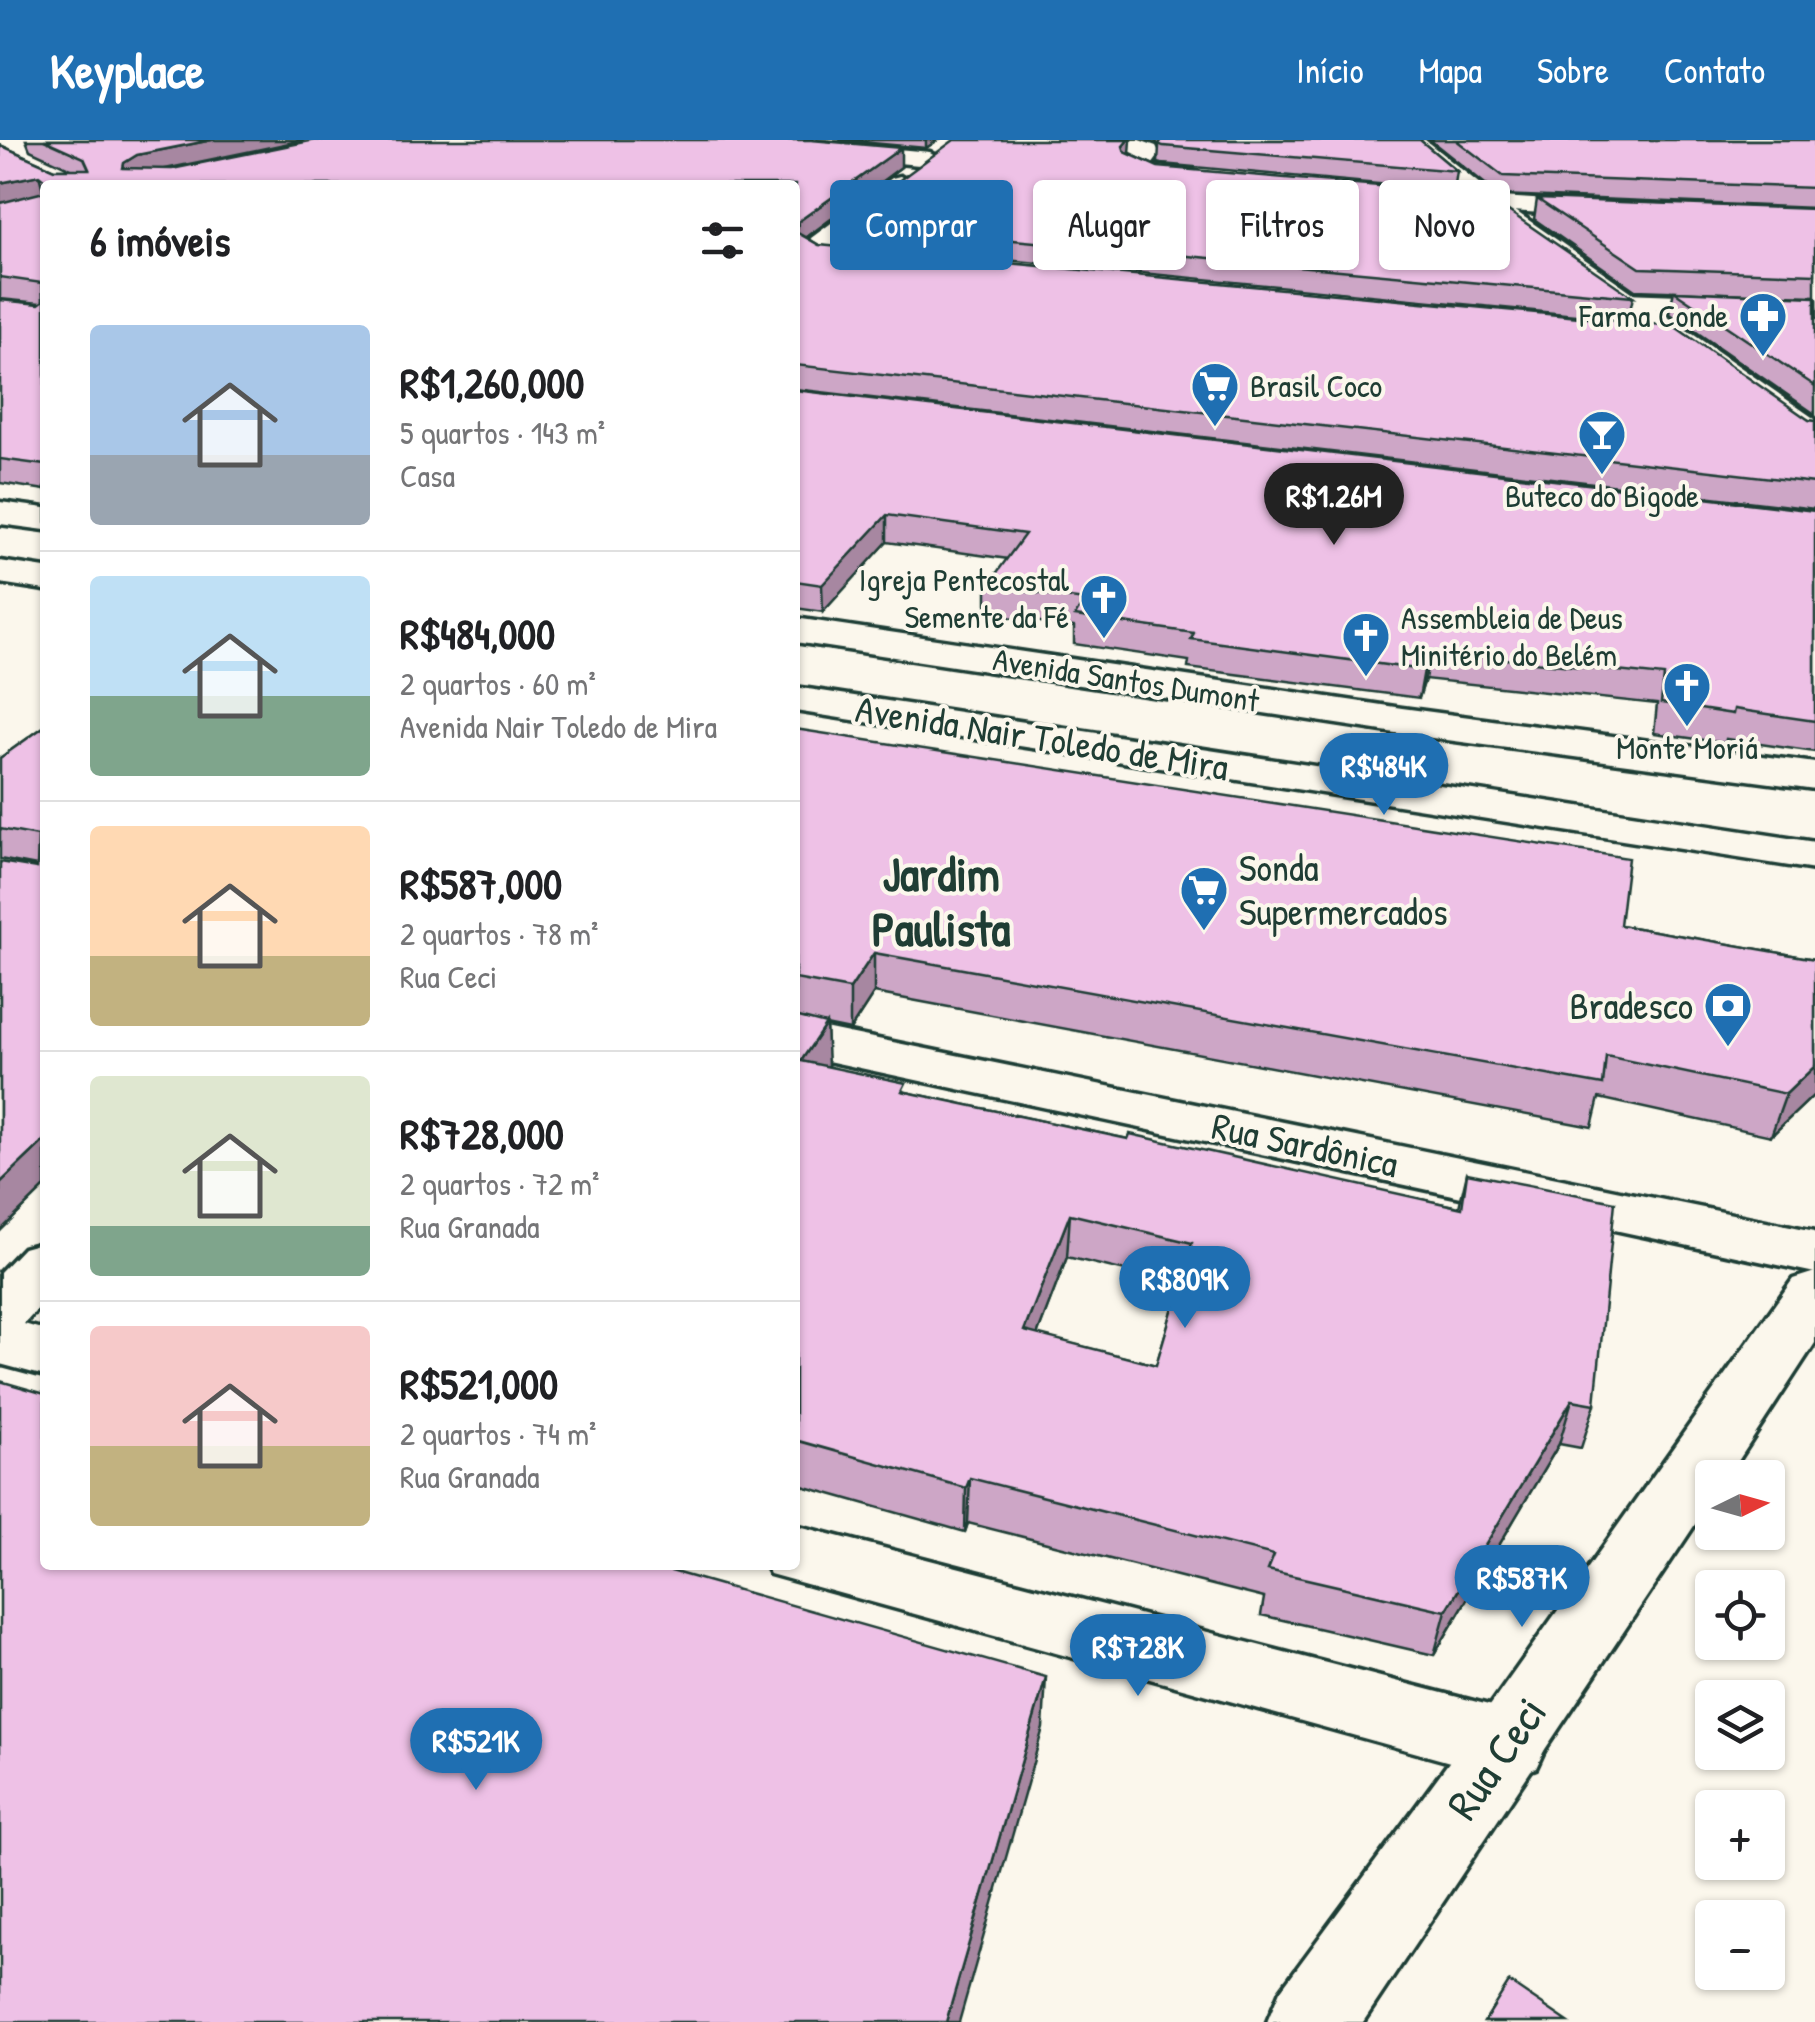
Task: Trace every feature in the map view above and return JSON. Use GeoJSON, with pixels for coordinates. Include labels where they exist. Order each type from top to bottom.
{"type":"FeatureCollection","features":[{"type":"Feature","properties":{"kind":"main road"},"geometry":{"type":"LineString","coordinates":[[728,140],[937,154],[809,255]]}},
{"type":"Feature","properties":{"kind":"main road"},"geometry":{"type":"LineString","coordinates":[[1118,140],[1158,146]]}},
{"type":"Feature","properties":{"kind":"main road"},"geometry":{"type":"LineString","coordinates":[[1158,146],[1137,167],[1140,170],[1217,180]]}},
{"type":"Feature","properties":{"kind":"main road"},"geometry":{"type":"LineString","coordinates":[[1409,153],[1458,180]]}},
{"type":"Feature","properties":{"kind":"main road"},"geometry":{"type":"LineString","coordinates":[[1510,207],[1641,212]]}},
{"type":"Feature","properties":{"kind":"main road"},"geometry":{"type":"LineString","coordinates":[[1510,219],[1811,428]]}},
{"type":"Feature","properties":{"kind":"main road"},"geometry":{"type":"LineString","coordinates":[[1624,301],[1815,308]]}},
{"type":"Feature","properties":{"kind":"main road"},"geometry":{"type":"LineString","coordinates":[[1614,331],[1676,337]]}},
{"type":"Feature","properties":{"kind":"main road"},"geometry":{"type":"LineString","coordinates":[[0,513],[40,518]]}},
{"type":"Feature","properties":{"kind":"main road"},"geometry":{"type":"LineString","coordinates":[[0,572],[40,578]]}},
{"type":"Feature","properties":{"kind":"main road","name":"Avenida Santos Dumont"},"geometry":{"type":"LineString","coordinates":[[800,631],[1402,721],[1815,776]]}},
{"type":"Feature","properties":{"kind":"main road","name":"Avenida Nair Toledo de Mira"},"geometry":{"type":"LineString","coordinates":[[800,700],[1184,762],[1764,848]]}},
{"type":"Feature","properties":{"kind":"main road"},"geometry":{"type":"LineString","coordinates":[[1184,762],[1271,766],[1387,782],[1420,775],[1435,759],[1427,740],[1402,721]]}},
{"type":"Feature","properties":{"kind":"main road"},"geometry":{"type":"LineString","coordinates":[[1764,848],[1815,856]]}},
{"type":"Feature","properties":{"kind":"main road"},"geometry":{"type":"LineString","coordinates":[[1764,848],[1815,868]]}},
{"type":"Feature","properties":{"kind":"main road","name":"Rua Sardônica"},"geometry":{"type":"LineString","coordinates":[[800,1039],[1815,1252]]}},
{"type":"Feature","properties":{"kind":"main road"},"geometry":{"type":"LineString","coordinates":[[0,1310],[40,1268]]}},
{"type":"Feature","properties":{"kind":"main road","name":"Rua Ceci"},"geometry":{"type":"LineString","coordinates":[[1311,2022],[1508,1744],[1815,1294]]}},
{"type":"Feature","properties":{"kind":"main road"},"geometry":{"type":"LineString","coordinates":[[0,1341],[40,1352]]}},
{"type":"Feature","properties":{"kind":"main road"},"geometry":{"type":"LineString","coordinates":[[800,1555],[1508,1744]]}},
{"type":"Feature","properties":{"kind":"building"},"geometry":{"type":"Polygon","coordinates":[[[44,140],[212,140],[137,155],[123,168],[172,169],[315,140],[811,140],[901,148],[856,180],[830,180],[830,199],[800,220],[800,180],[44,180],[39,175],[0,183],[0,145],[54,169],[89,169],[84,158],[44,140]]]}},
{"type":"Feature","properties":{"kind":"building"},"geometry":{"type":"Polygon","coordinates":[[[954,140],[1128,140],[1123,146],[1125,152],[1158,167],[1310,180],[1206,180],[1206,258],[1186,256],[1186,180],[1033,180],[1033,242],[1013,240],[1013,180],[900,180],[954,140]]]}},
{"type":"Feature","properties":{"kind":"building"},"geometry":{"type":"Polygon","coordinates":[[[1162,140],[1420,140],[1457,171],[1163,146],[1159,144],[1162,140]]]}},
{"type":"Feature","properties":{"kind":"building"},"geometry":{"type":"Polygon","coordinates":[[[1456,140],[1815,140],[1815,188],[1503,176],[1456,140]]]}},
{"type":"Feature","properties":{"kind":"building"},"geometry":{"type":"Polygon","coordinates":[[[1359,184],[1379,186],[1379,270],[1510,270],[1510,212],[1633,297],[1340,270],[1359,270],[1359,184]]]}},
{"type":"Feature","properties":{"kind":"building"},"geometry":{"type":"Polygon","coordinates":[[[40,193],[40,283],[0,277],[0,203],[40,193]]]}},
{"type":"Feature","properties":{"kind":"building"},"geometry":{"type":"Polygon","coordinates":[[[1537,199],[1815,209],[1815,274],[1640,268],[1537,199]]]}},
{"type":"Feature","properties":{"kind":"building"},"geometry":{"type":"Polygon","coordinates":[[[800,234],[819,245],[830,246],[830,270],[1013,270],[1013,263],[1033,265],[1033,270],[1083,270],[1674,326],[1815,421],[1815,483],[800,366],[800,234]]]}},
{"type":"Feature","properties":{"kind":"building"},"geometry":{"type":"Polygon","coordinates":[[[1674,291],[1815,297],[1815,386],[1674,291]]]}},
{"type":"Feature","properties":{"kind":"building"},"geometry":{"type":"Polygon","coordinates":[[[0,300],[40,303],[40,464],[0,459],[0,300]]]}},
{"type":"Feature","properties":{"kind":"building"},"geometry":{"type":"Polygon","coordinates":[[[800,391],[1815,511],[1815,721],[1661,703],[1664,676],[1430,651],[1424,670],[1191,639],[1194,633],[1075,616],[1084,600],[987,586],[1025,534],[887,515],[822,585],[800,582],[800,391]]]}},
{"type":"Feature","properties":{"kind":"building"},"geometry":{"type":"Polygon","coordinates":[[[40,730],[40,1145],[0,1183],[0,862],[37,868],[38,836],[0,829],[0,758],[40,730]]]}},
{"type":"Feature","properties":{"kind":"building","name":"Sonda Supermercados"},"geometry":{"type":"Polygon","coordinates":[[[800,730],[1628,858],[1620,925],[1815,959],[1815,1066],[1786,1094],[1606,1056],[1603,1085],[874,953],[850,989],[800,980],[800,730]]]}},
{"type":"Feature","properties":{"kind":"building"},"geometry":{"type":"Polygon","coordinates":[[[800,1017],[826,1024],[801,1061],[906,1083],[902,1091],[1128,1139],[1130,1134],[1462,1208],[1467,1173],[1615,1202],[1595,1404],[1572,1400],[1446,1611],[1268,1570],[1274,1555],[970,1478],[966,1488],[800,1441],[800,1017]],[[1070,1214],[1024,1331],[1156,1365],[1192,1243],[1070,1214]]]}},
{"type":"Feature","properties":{"kind":"building"},"geometry":{"type":"Polygon","coordinates":[[[0,1381],[40,1393],[40,1570],[668,1570],[1046,1677],[946,2022],[0,2022],[0,1381]]]}},
{"type":"Feature","properties":{"kind":"building"},"geometry":{"type":"Polygon","coordinates":[[[1509,1982],[1568,2022],[1484,2022],[1509,1982]]]}},
{"type":"Feature","properties":{"kind":"place","name":"Farma Conde"},"geometry":{"type":"Point","coordinates":[1763,358]}},
{"type":"Feature","properties":{"kind":"place","name":"Brasil Coco"},"geometry":{"type":"Point","coordinates":[1215,428]}},
{"type":"Feature","properties":{"kind":"place","name":"Buteco do Bigode"},"geometry":{"type":"Point","coordinates":[1602,476]}},
{"type":"Feature","properties":{"kind":"place","name":"Igreja Pentecostal Semente da Fé"},"geometry":{"type":"Point","coordinates":[1104,640]}},
{"type":"Feature","properties":{"kind":"place","name":"Assembleia de Deus Minitério do Belém"},"geometry":{"type":"Point","coordinates":[1366,678]}},
{"type":"Feature","properties":{"kind":"place","name":"Monte Moriá"},"geometry":{"type":"Point","coordinates":[1687,728]}},
{"type":"Feature","properties":{"kind":"place","name":"Sonda Supermercados"},"geometry":{"type":"Point","coordinates":[1204,932]}},
{"type":"Feature","properties":{"kind":"place","name":"Bradesco"},"geometry":{"type":"Point","coordinates":[1728,1048]}},
{"type":"Feature","properties":{"kind":"district","name":"Jardim Paulista"},"geometry":{"type":"Point","coordinates":[941,902]}}]}
